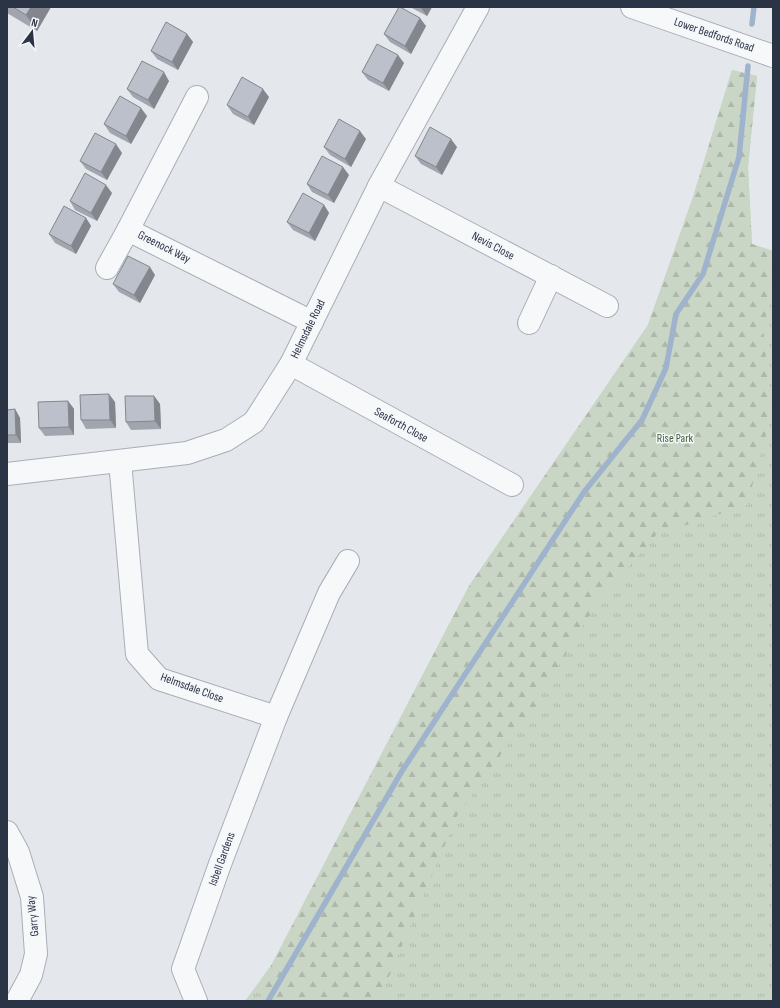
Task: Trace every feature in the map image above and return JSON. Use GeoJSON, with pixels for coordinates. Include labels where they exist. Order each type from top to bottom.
{"type":"FeatureCollection","features":[{"type":"Feature","properties":{"kind":"street","name":"Helmsdale Road"},"geometry":{"type":"LineString","coordinates":[[7,474],[187,453],[226,440],[254,422],[291,364],[378,186],[478,7]]}},
{"type":"Feature","properties":{"kind":"street","name":"Lower Bedfords Road"},"geometry":{"type":"LineString","coordinates":[[632,7],[773,56]]}},
{"type":"Feature","properties":{"kind":"street","name":"Greenock Way"},"geometry":{"type":"LineString","coordinates":[[197,97],[128,230],[312,322]]}},
{"type":"Feature","properties":{"kind":"street","name":"Nevis Close"},"geometry":{"type":"LineString","coordinates":[[378,186],[607,306]]}},
{"type":"Feature","properties":{"kind":"street"},"geometry":{"type":"LineString","coordinates":[[107,268],[128,230]]}},
{"type":"Feature","properties":{"kind":"street"},"geometry":{"type":"LineString","coordinates":[[528,323],[551,276]]}},
{"type":"Feature","properties":{"kind":"street","name":"Seaforth Close"},"geometry":{"type":"LineString","coordinates":[[291,364],[512,485]]}},
{"type":"Feature","properties":{"kind":"street","name":"Helmsdale Close"},"geometry":{"type":"LineString","coordinates":[[120,461],[138,654],[159,678],[276,717]]}},
{"type":"Feature","properties":{"kind":"street"},"geometry":{"type":"LineString","coordinates":[[276,717],[329,593],[348,561]]}},
{"type":"Feature","properties":{"kind":"street","name":"Isbell Gardens"},"geometry":{"type":"LineString","coordinates":[[196,1001],[183,969],[220,864],[276,717]]}},
{"type":"Feature","properties":{"kind":"street","name":"Garry Way"},"geometry":{"type":"LineString","coordinates":[[7,832],[18,852],[32,897],[36,954],[31,975],[17,1001]]}},
{"type":"Feature","properties":{"kind":"green space"},"geometry":{"type":"Polygon","coordinates":[[[732,70],[757,76],[748,167],[752,244],[773,251],[773,1001],[245,1001],[272,964],[469,586],[648,325],[693,197],[732,70]]]}},
{"type":"Feature","properties":{"kind":"green space","name":"Rise Park"},"geometry":{"type":"Polygon","coordinates":[[[732,70],[757,76],[748,167],[752,244],[773,251],[773,296],[762,328],[773,409],[747,505],[656,535],[595,606],[531,712],[457,816],[385,986],[381,1001],[260,1001],[272,964],[469,586],[648,325],[693,197],[732,70]]]}},
{"type":"Feature","properties":{"kind":"building"},"geometry":{"type":"Polygon","coordinates":[[[13,7],[31,7],[26,15],[13,7]]]}},
{"type":"Feature","properties":{"kind":"building"},"geometry":{"type":"Polygon","coordinates":[[[399,7],[420,18],[405,46],[384,34],[399,7]]]}},
{"type":"Feature","properties":{"kind":"building"},"geometry":{"type":"Polygon","coordinates":[[[166,22],[187,34],[172,62],[151,51],[166,22]]]}},
{"type":"Feature","properties":{"kind":"building"},"geometry":{"type":"Polygon","coordinates":[[[377,44],[398,55],[383,83],[362,72],[377,44]]]}},
{"type":"Feature","properties":{"kind":"building"},"geometry":{"type":"Polygon","coordinates":[[[142,61],[164,72],[148,100],[127,89],[142,61]]]}},
{"type":"Feature","properties":{"kind":"building"},"geometry":{"type":"Polygon","coordinates":[[[242,77],[263,89],[248,117],[227,105],[242,77]]]}},
{"type":"Feature","properties":{"kind":"building"},"geometry":{"type":"Polygon","coordinates":[[[120,96],[141,108],[126,136],[104,124],[120,96]]]}},
{"type":"Feature","properties":{"kind":"building"},"geometry":{"type":"Polygon","coordinates":[[[339,119],[360,131],[345,159],[324,147],[339,119]]]}},
{"type":"Feature","properties":{"kind":"building"},"geometry":{"type":"Polygon","coordinates":[[[430,127],[451,139],[436,167],[415,156],[430,127]]]}},
{"type":"Feature","properties":{"kind":"building"},"geometry":{"type":"Polygon","coordinates":[[[95,133],[116,144],[101,172],[80,161],[95,133]]]}},
{"type":"Feature","properties":{"kind":"building"},"geometry":{"type":"Polygon","coordinates":[[[322,156],[343,167],[328,195],[307,184],[322,156]]]}},
{"type":"Feature","properties":{"kind":"building"},"geometry":{"type":"Polygon","coordinates":[[[85,173],[106,185],[91,213],[70,201],[85,173]]]}},
{"type":"Feature","properties":{"kind":"building"},"geometry":{"type":"Polygon","coordinates":[[[303,193],[324,205],[309,233],[287,222],[303,193]]]}},
{"type":"Feature","properties":{"kind":"building"},"geometry":{"type":"Polygon","coordinates":[[[64,206],[86,218],[71,246],[49,234],[64,206]]]}},
{"type":"Feature","properties":{"kind":"building"},"geometry":{"type":"Polygon","coordinates":[[[128,256],[150,267],[134,295],[113,284],[128,256]]]}},
{"type":"Feature","properties":{"kind":"building"},"geometry":{"type":"Polygon","coordinates":[[[109,394],[110,420],[81,420],[80,395],[109,394]]]}},
{"type":"Feature","properties":{"kind":"building"},"geometry":{"type":"Polygon","coordinates":[[[125,396],[154,396],[155,421],[126,422],[125,396]]]}},
{"type":"Feature","properties":{"kind":"building"},"geometry":{"type":"Polygon","coordinates":[[[68,401],[69,427],[39,428],[38,402],[68,401]]]}},
{"type":"Feature","properties":{"kind":"building"},"geometry":{"type":"Polygon","coordinates":[[[15,409],[16,435],[7,435],[7,410],[15,409]]]}},
{"type":"Feature","properties":{"kind":"waterway"},"geometry":{"type":"LineString","coordinates":[[752,24],[754,7]]}},
{"type":"Feature","properties":{"kind":"waterway"},"geometry":{"type":"LineString","coordinates":[[268,1001],[402,771],[584,492],[642,420],[666,368],[676,314],[703,274],[739,157],[748,66]]}}]}
